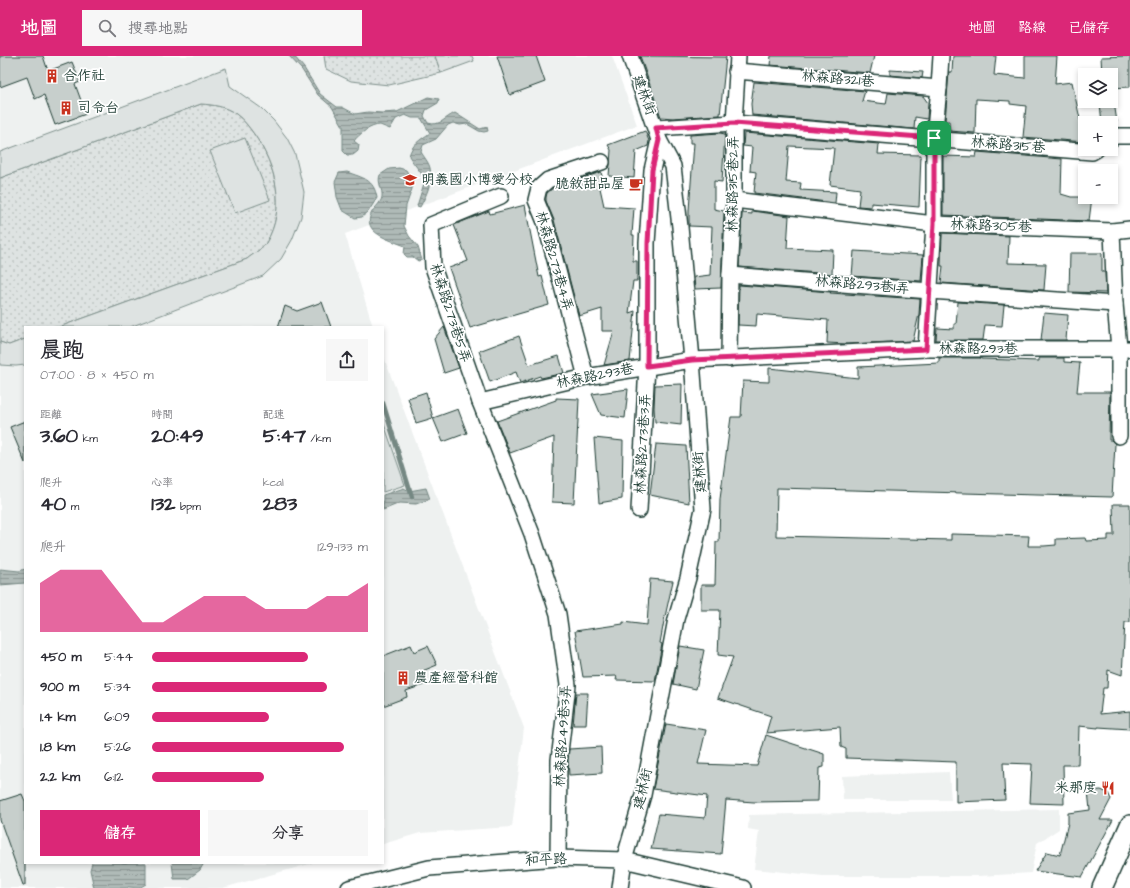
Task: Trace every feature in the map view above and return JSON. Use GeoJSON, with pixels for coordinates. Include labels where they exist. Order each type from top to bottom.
{"type":"FeatureCollection","features":[{"type":"Feature","properties":{"kind":"street","name":"建林街"},"geometry":{"type":"LineString","coordinates":[[620,888],[624,860],[643,795],[676,619],[688,578],[703,509],[692,360],[681,235],[673,166],[657,134],[630,56]]}},
{"type":"Feature","properties":{"kind":"street","name":"林森路315巷2弄"},"geometry":{"type":"LineString","coordinates":[[729,359],[730,275],[734,200],[734,123],[738,56]]}},
{"type":"Feature","properties":{"kind":"street"},"geometry":{"type":"LineString","coordinates":[[926,349],[934,224],[934,138],[939,88],[940,56]]}},
{"type":"Feature","properties":{"kind":"street","name":"林森路321巷"},"geometry":{"type":"LineString","coordinates":[[736,71],[939,88]]}},
{"type":"Feature","properties":{"kind":"street","name":"林森路315巷"},"geometry":{"type":"LineString","coordinates":[[657,134],[734,123],[1078,151]]}},
{"type":"Feature","properties":{"kind":"street","name":"林森路273巷3弄"},"geometry":{"type":"LineString","coordinates":[[639,510],[647,366],[648,243],[652,170],[657,134]]}},
{"type":"Feature","properties":{"kind":"street"},"geometry":{"type":"LineString","coordinates":[[1118,136],[1130,136]]}},
{"type":"Feature","properties":{"kind":"street","name":"林森路273巷4弄"},"geometry":{"type":"LineString","coordinates":[[586,377],[545,222],[536,200],[539,188],[548,180],[602,162]]}},
{"type":"Feature","properties":{"kind":"street","name":"林森路273巷5弄"},"geometry":{"type":"LineString","coordinates":[[480,402],[432,267],[431,225],[501,196]]}},
{"type":"Feature","properties":{"kind":"street","name":"林森路305巷"},"geometry":{"type":"LineString","coordinates":[[734,200],[934,224],[1112,231],[1130,230]]}},
{"type":"Feature","properties":{"kind":"street"},"geometry":{"type":"LineString","coordinates":[[1112,231],[1115,304],[1125,349],[1119,436]]}},
{"type":"Feature","properties":{"kind":"street","name":"林森路293巷1弄"},"geometry":{"type":"LineString","coordinates":[[730,275],[1115,304]]}},
{"type":"Feature","properties":{"kind":"street","name":"林森路293巷"},"geometry":{"type":"LineString","coordinates":[[480,402],[586,377],[647,366],[692,360],[926,349],[1125,349]]}},
{"type":"Feature","properties":{"kind":"street","name":"林森路249巷3弄"},"geometry":{"type":"LineString","coordinates":[[480,402],[532,534],[558,614],[568,685],[559,760],[558,858]]}},
{"type":"Feature","properties":{"kind":"street"},"geometry":{"type":"LineString","coordinates":[[1102,888],[1130,825]]}},
{"type":"Feature","properties":{"kind":"street","name":"和平路"},"geometry":{"type":"LineString","coordinates":[[349,888],[428,868],[558,858],[624,860],[743,888]]}},
{"type":"Feature","properties":{"kind":"shaded area"},"geometry":{"type":"Polygon","coordinates":[[[0,56],[612,56],[637,125],[345,234],[373,326],[24,326],[24,864],[309,864],[223,888],[0,888],[0,56]]]}},
{"type":"Feature","properties":{"kind":"shaded area"},"geometry":{"type":"Polygon","coordinates":[[[289,56],[294,56],[304,68],[320,94],[337,107],[342,107],[355,114],[368,112],[397,112],[428,97],[439,99],[438,103],[426,110],[424,116],[428,123],[439,123],[455,113],[480,129],[487,127],[488,131],[479,131],[467,124],[460,125],[453,123],[448,125],[436,139],[423,145],[421,152],[428,162],[431,178],[425,198],[420,207],[417,206],[425,180],[409,156],[414,145],[430,133],[421,118],[412,118],[405,115],[396,119],[390,129],[380,125],[369,128],[354,141],[359,145],[358,151],[353,155],[347,155],[343,151],[343,126],[332,107],[318,95],[302,70],[289,56]]]}},
{"type":"Feature","properties":{"kind":"shaded area"},"geometry":{"type":"Polygon","coordinates":[[[324,56],[435,56],[441,73],[389,85],[351,81],[326,69],[324,56]]]}},
{"type":"Feature","properties":{"kind":"shaded area"},"geometry":{"type":"Polygon","coordinates":[[[435,56],[472,56],[474,61],[441,73],[435,56]]]}},
{"type":"Feature","properties":{"kind":"shaded area"},"geometry":{"type":"Polygon","coordinates":[[[226,68],[230,86],[261,108],[274,121],[287,138],[295,154],[304,192],[301,217],[292,240],[281,259],[263,276],[133,326],[62,326],[247,259],[266,243],[272,230],[276,216],[277,201],[273,173],[262,146],[241,118],[232,111],[214,105],[201,104],[0,178],[0,152],[226,68]]]}},
{"type":"Feature","properties":{"kind":"shaded area"},"geometry":{"type":"Polygon","coordinates":[[[201,104],[214,105],[232,111],[239,116],[246,123],[262,146],[273,173],[276,187],[276,216],[266,243],[247,259],[62,326],[24,326],[24,339],[9,345],[0,342],[0,178],[201,104]]]}},
{"type":"Feature","properties":{"kind":"shaded area"},"geometry":{"type":"Polygon","coordinates":[[[245,138],[270,200],[235,213],[210,151],[245,138]]]}},
{"type":"Feature","properties":{"kind":"shaded area"},"geometry":{"type":"Polygon","coordinates":[[[399,168],[406,170],[413,181],[406,206],[404,226],[409,236],[418,247],[422,260],[418,261],[413,257],[407,257],[404,254],[405,246],[379,235],[370,225],[369,219],[372,212],[382,197],[379,181],[380,175],[389,169],[399,168]]]}},
{"type":"Feature","properties":{"kind":"shaded area"},"geometry":{"type":"Polygon","coordinates":[[[347,172],[367,180],[376,192],[377,198],[368,212],[362,217],[355,218],[342,210],[337,197],[335,182],[339,173],[347,172]]]}},
{"type":"Feature","properties":{"kind":"shaded area"},"geometry":{"type":"Polygon","coordinates":[[[24,339],[24,365],[0,365],[0,342],[9,345],[24,339]]]}},
{"type":"Feature","properties":{"kind":"shaded area"},"geometry":{"type":"Polygon","coordinates":[[[384,358],[524,728],[512,827],[420,833],[384,844],[384,358]]]}},
{"type":"Feature","properties":{"kind":"shaded area"},"geometry":{"type":"Polygon","coordinates":[[[384,424],[405,485],[384,492],[384,424]]]}},
{"type":"Feature","properties":{"kind":"shaded area"},"geometry":{"type":"Polygon","coordinates":[[[404,488],[409,491],[426,488],[430,499],[416,504],[400,503],[384,510],[384,495],[404,488]]]}},
{"type":"Feature","properties":{"kind":"shaded area"},"geometry":{"type":"Polygon","coordinates":[[[0,569],[19,571],[24,569],[24,583],[0,585],[0,569]]]}},
{"type":"Feature","properties":{"kind":"shaded area"},"geometry":{"type":"Polygon","coordinates":[[[949,772],[951,800],[843,800],[842,776],[949,772]]]}},
{"type":"Feature","properties":{"kind":"shaded area"},"geometry":{"type":"Polygon","coordinates":[[[1059,809],[1059,829],[1037,843],[1031,873],[979,876],[823,876],[754,869],[759,831],[748,829],[749,815],[1059,809]]]}},
{"type":"Feature","properties":{"kind":"shaded area"},"geometry":{"type":"Polygon","coordinates":[[[92,864],[146,864],[146,884],[139,888],[94,888],[90,870],[92,864]]]}},
{"type":"Feature","properties":{"kind":"shaded area"},"geometry":{"type":"Polygon","coordinates":[[[172,864],[203,864],[200,870],[188,879],[174,879],[172,864]]]}},
{"type":"Feature","properties":{"kind":"building"},"geometry":{"type":"Polygon","coordinates":[[[0,56],[43,56],[48,71],[72,62],[80,82],[75,84],[86,114],[55,125],[44,95],[35,99],[27,77],[0,87],[0,56]]]}},
{"type":"Feature","properties":{"kind":"building"},"geometry":{"type":"Polygon","coordinates":[[[497,56],[536,56],[545,82],[510,95],[497,56]]]}},
{"type":"Feature","properties":{"kind":"building"},"geometry":{"type":"Polygon","coordinates":[[[640,56],[726,57],[720,115],[673,118],[661,117],[640,56]]]}},
{"type":"Feature","properties":{"kind":"building"},"geometry":{"type":"Polygon","coordinates":[[[771,56],[874,56],[870,73],[770,65],[771,56]]]}},
{"type":"Feature","properties":{"kind":"building"},"geometry":{"type":"Polygon","coordinates":[[[953,56],[996,56],[994,75],[1025,78],[1025,56],[1057,56],[1055,84],[1072,82],[1079,116],[1078,116],[1078,141],[1023,137],[1026,106],[1010,104],[1010,101],[976,99],[975,133],[950,131],[949,121],[945,121],[949,72],[952,72],[953,56]]]}},
{"type":"Feature","properties":{"kind":"building"},"geometry":{"type":"Polygon","coordinates":[[[1130,56],[1130,87],[1118,88],[1118,68],[1102,68],[1101,57],[1130,56]]]}},
{"type":"Feature","properties":{"kind":"building"},"geometry":{"type":"Polygon","coordinates":[[[890,70],[923,72],[922,78],[890,75],[890,70]]]}},
{"type":"Feature","properties":{"kind":"building"},"geometry":{"type":"Polygon","coordinates":[[[754,82],[865,91],[862,101],[886,104],[888,93],[923,96],[928,103],[927,119],[915,117],[914,129],[752,115],[751,104],[754,82]]]}},
{"type":"Feature","properties":{"kind":"building"},"geometry":{"type":"Polygon","coordinates":[[[1100,108],[1115,108],[1116,116],[1101,116],[1100,108]]]}},
{"type":"Feature","properties":{"kind":"building"},"geometry":{"type":"Polygon","coordinates":[[[645,131],[649,141],[648,146],[636,151],[634,178],[609,176],[611,150],[608,145],[645,131]]]}},
{"type":"Feature","properties":{"kind":"building"},"geometry":{"type":"Polygon","coordinates":[[[744,133],[879,144],[878,154],[921,155],[919,207],[871,203],[871,207],[858,206],[860,189],[830,185],[834,148],[789,146],[786,182],[801,183],[800,190],[836,192],[835,203],[754,193],[756,172],[750,171],[752,147],[743,146],[744,133]]]}},
{"type":"Feature","properties":{"kind":"building"},"geometry":{"type":"Polygon","coordinates":[[[725,134],[722,182],[714,181],[714,209],[724,211],[721,288],[695,289],[694,277],[710,275],[712,227],[689,226],[694,143],[690,143],[690,135],[725,134]]]}},
{"type":"Feature","properties":{"kind":"building"},"geometry":{"type":"Polygon","coordinates":[[[977,152],[1062,159],[1061,194],[1071,197],[1078,197],[1078,204],[1091,204],[1089,221],[943,215],[943,156],[976,157],[977,152]]]}},
{"type":"Feature","properties":{"kind":"building"},"geometry":{"type":"Polygon","coordinates":[[[601,172],[604,185],[600,188],[604,206],[634,208],[632,235],[634,235],[633,261],[637,261],[637,281],[633,281],[629,313],[635,311],[630,361],[604,365],[614,331],[602,331],[602,309],[579,316],[554,220],[546,201],[547,193],[553,188],[601,172]]]}},
{"type":"Feature","properties":{"kind":"building"},"geometry":{"type":"Polygon","coordinates":[[[525,205],[539,277],[542,276],[549,305],[470,328],[449,268],[468,261],[454,225],[489,211],[490,214],[525,205]]]}},
{"type":"Feature","properties":{"kind":"building"},"geometry":{"type":"Polygon","coordinates":[[[752,211],[789,216],[787,248],[833,250],[832,274],[739,267],[742,213],[752,214],[752,211]]]}},
{"type":"Feature","properties":{"kind":"building"},"geometry":{"type":"Polygon","coordinates":[[[942,233],[1009,236],[1008,263],[1046,264],[1044,290],[941,283],[943,266],[941,266],[942,233]]]}},
{"type":"Feature","properties":{"kind":"building"},"geometry":{"type":"Polygon","coordinates":[[[854,251],[923,255],[921,281],[852,276],[854,251]]]}},
{"type":"Feature","properties":{"kind":"building"},"geometry":{"type":"Polygon","coordinates":[[[1070,253],[1102,253],[1102,272],[1105,272],[1106,293],[1069,292],[1070,253]]]}},
{"type":"Feature","properties":{"kind":"building"},"geometry":{"type":"Polygon","coordinates":[[[739,285],[920,299],[919,314],[913,341],[847,344],[827,343],[828,320],[757,314],[756,326],[738,325],[739,285]]]}},
{"type":"Feature","properties":{"kind":"building"},"geometry":{"type":"Polygon","coordinates":[[[322,302],[331,326],[278,326],[285,306],[297,311],[322,302]]]}},
{"type":"Feature","properties":{"kind":"building"},"geometry":{"type":"Polygon","coordinates":[[[958,302],[1004,305],[1002,326],[985,325],[983,340],[936,340],[937,328],[954,329],[954,324],[956,324],[958,302]]]}},
{"type":"Feature","properties":{"kind":"building"},"geometry":{"type":"Polygon","coordinates":[[[1044,313],[1068,315],[1066,340],[1041,340],[1044,313]]]}},
{"type":"Feature","properties":{"kind":"building"},"geometry":{"type":"Polygon","coordinates":[[[444,327],[459,368],[444,373],[434,339],[444,327]]]}},
{"type":"Feature","properties":{"kind":"building"},"geometry":{"type":"Polygon","coordinates":[[[519,336],[529,365],[559,356],[564,373],[541,378],[540,376],[520,383],[516,372],[490,382],[479,351],[519,336]]]}},
{"type":"Feature","properties":{"kind":"building"},"geometry":{"type":"Polygon","coordinates":[[[939,358],[981,358],[1039,361],[1039,358],[1064,358],[1064,362],[1080,363],[1077,392],[1110,392],[1109,440],[1115,444],[1112,497],[777,488],[776,536],[951,540],[951,534],[1029,536],[1028,546],[1056,545],[1056,539],[1085,538],[1086,541],[1108,540],[1108,535],[1114,535],[1113,504],[1130,504],[1130,622],[1125,622],[1122,675],[1108,670],[1107,688],[1103,688],[1100,714],[1130,711],[1130,729],[1079,726],[1078,765],[1063,765],[1064,804],[1030,803],[1032,764],[1003,763],[1005,800],[956,802],[956,762],[846,758],[846,749],[841,747],[840,727],[766,733],[771,716],[718,698],[733,657],[718,655],[720,610],[701,610],[701,585],[715,585],[716,542],[719,542],[720,499],[731,417],[741,417],[743,381],[769,382],[769,368],[858,378],[858,367],[939,363],[939,358]]]}},
{"type":"Feature","properties":{"kind":"building"},"geometry":{"type":"Polygon","coordinates":[[[682,384],[681,425],[655,422],[655,385],[682,384]]]}},
{"type":"Feature","properties":{"kind":"building"},"geometry":{"type":"Polygon","coordinates":[[[628,389],[625,418],[601,415],[592,394],[628,389]]]}},
{"type":"Feature","properties":{"kind":"building"},"geometry":{"type":"Polygon","coordinates":[[[426,392],[433,418],[416,423],[408,398],[426,392]]]}},
{"type":"Feature","properties":{"kind":"building"},"geometry":{"type":"Polygon","coordinates":[[[556,398],[579,399],[574,503],[552,502],[554,437],[510,453],[497,421],[556,400],[556,398]]]}},
{"type":"Feature","properties":{"kind":"building"},"geometry":{"type":"Polygon","coordinates":[[[458,409],[467,433],[443,442],[433,418],[458,409]]]}},
{"type":"Feature","properties":{"kind":"building"},"geometry":{"type":"Polygon","coordinates":[[[24,421],[24,461],[10,427],[24,421]]]}},
{"type":"Feature","properties":{"kind":"building"},"geometry":{"type":"Polygon","coordinates":[[[594,438],[623,441],[622,499],[599,503],[594,438]]]}},
{"type":"Feature","properties":{"kind":"building"},"geometry":{"type":"Polygon","coordinates":[[[656,444],[686,446],[689,503],[650,495],[656,444]]]}},
{"type":"Feature","properties":{"kind":"building"},"geometry":{"type":"Polygon","coordinates":[[[650,579],[673,581],[660,643],[662,644],[655,681],[616,680],[617,676],[583,677],[575,631],[623,624],[623,622],[647,625],[650,579]]]}},
{"type":"Feature","properties":{"kind":"building","name":"農產經營科館"},"geometry":{"type":"Polygon","coordinates":[[[411,645],[414,652],[428,646],[437,665],[420,672],[426,684],[406,691],[407,697],[384,706],[384,656],[411,645]]]}},
{"type":"Feature","properties":{"kind":"building"},"geometry":{"type":"Polygon","coordinates":[[[680,646],[704,650],[696,689],[673,684],[680,646]]]}},
{"type":"Feature","properties":{"kind":"building"},"geometry":{"type":"Polygon","coordinates":[[[576,693],[588,693],[586,725],[573,725],[576,693]]]}},
{"type":"Feature","properties":{"kind":"building"},"geometry":{"type":"Polygon","coordinates":[[[666,724],[706,730],[698,764],[757,766],[766,735],[824,754],[824,767],[819,768],[818,801],[754,802],[726,800],[721,854],[651,849],[659,814],[705,818],[707,796],[653,789],[666,724]]]}},
{"type":"Feature","properties":{"kind":"building"},"geometry":{"type":"Polygon","coordinates":[[[601,747],[602,773],[569,775],[569,749],[601,747]]]}},
{"type":"Feature","properties":{"kind":"building"},"geometry":{"type":"Polygon","coordinates":[[[1101,790],[1108,793],[1111,799],[1100,820],[1113,820],[1082,877],[1035,871],[1047,852],[1060,855],[1068,823],[1068,813],[1090,810],[1088,791],[1101,790]]]}},
{"type":"Feature","properties":{"kind":"building"},"geometry":{"type":"Polygon","coordinates":[[[22,794],[24,799],[25,885],[23,885],[0,820],[0,801],[22,794]]]}},
{"type":"Feature","properties":{"kind":"waterway"},"geometry":{"type":"LineString","coordinates":[[384,406],[412,497]]}},
{"type":"Feature","properties":{"kind":"place","name":"合作社"},"geometry":{"type":"Point","coordinates":[52,76]}},
{"type":"Feature","properties":{"kind":"place","name":"司令台"},"geometry":{"type":"Point","coordinates":[66,108]}},
{"type":"Feature","properties":{"kind":"place","name":"明義國小博愛分校"},"geometry":{"type":"Point","coordinates":[410,180]}},
{"type":"Feature","properties":{"kind":"place","name":"脆敘甜品屋"},"geometry":{"type":"Point","coordinates":[636,184]}},
{"type":"Feature","properties":{"kind":"place","name":"農產經營科館"},"geometry":{"type":"Point","coordinates":[403,678]}},
{"type":"Feature","properties":{"kind":"place","name":"米那度"},"geometry":{"type":"Point","coordinates":[1108,788]}},
{"type":"Feature","properties":{"kind":"route"},"geometry":{"type":"LineString","coordinates":[[734,123],[934,138],[934,224],[926,349],[692,360],[647,366],[648,243],[652,170],[659,140],[656,128],[734,123]]}}]}
